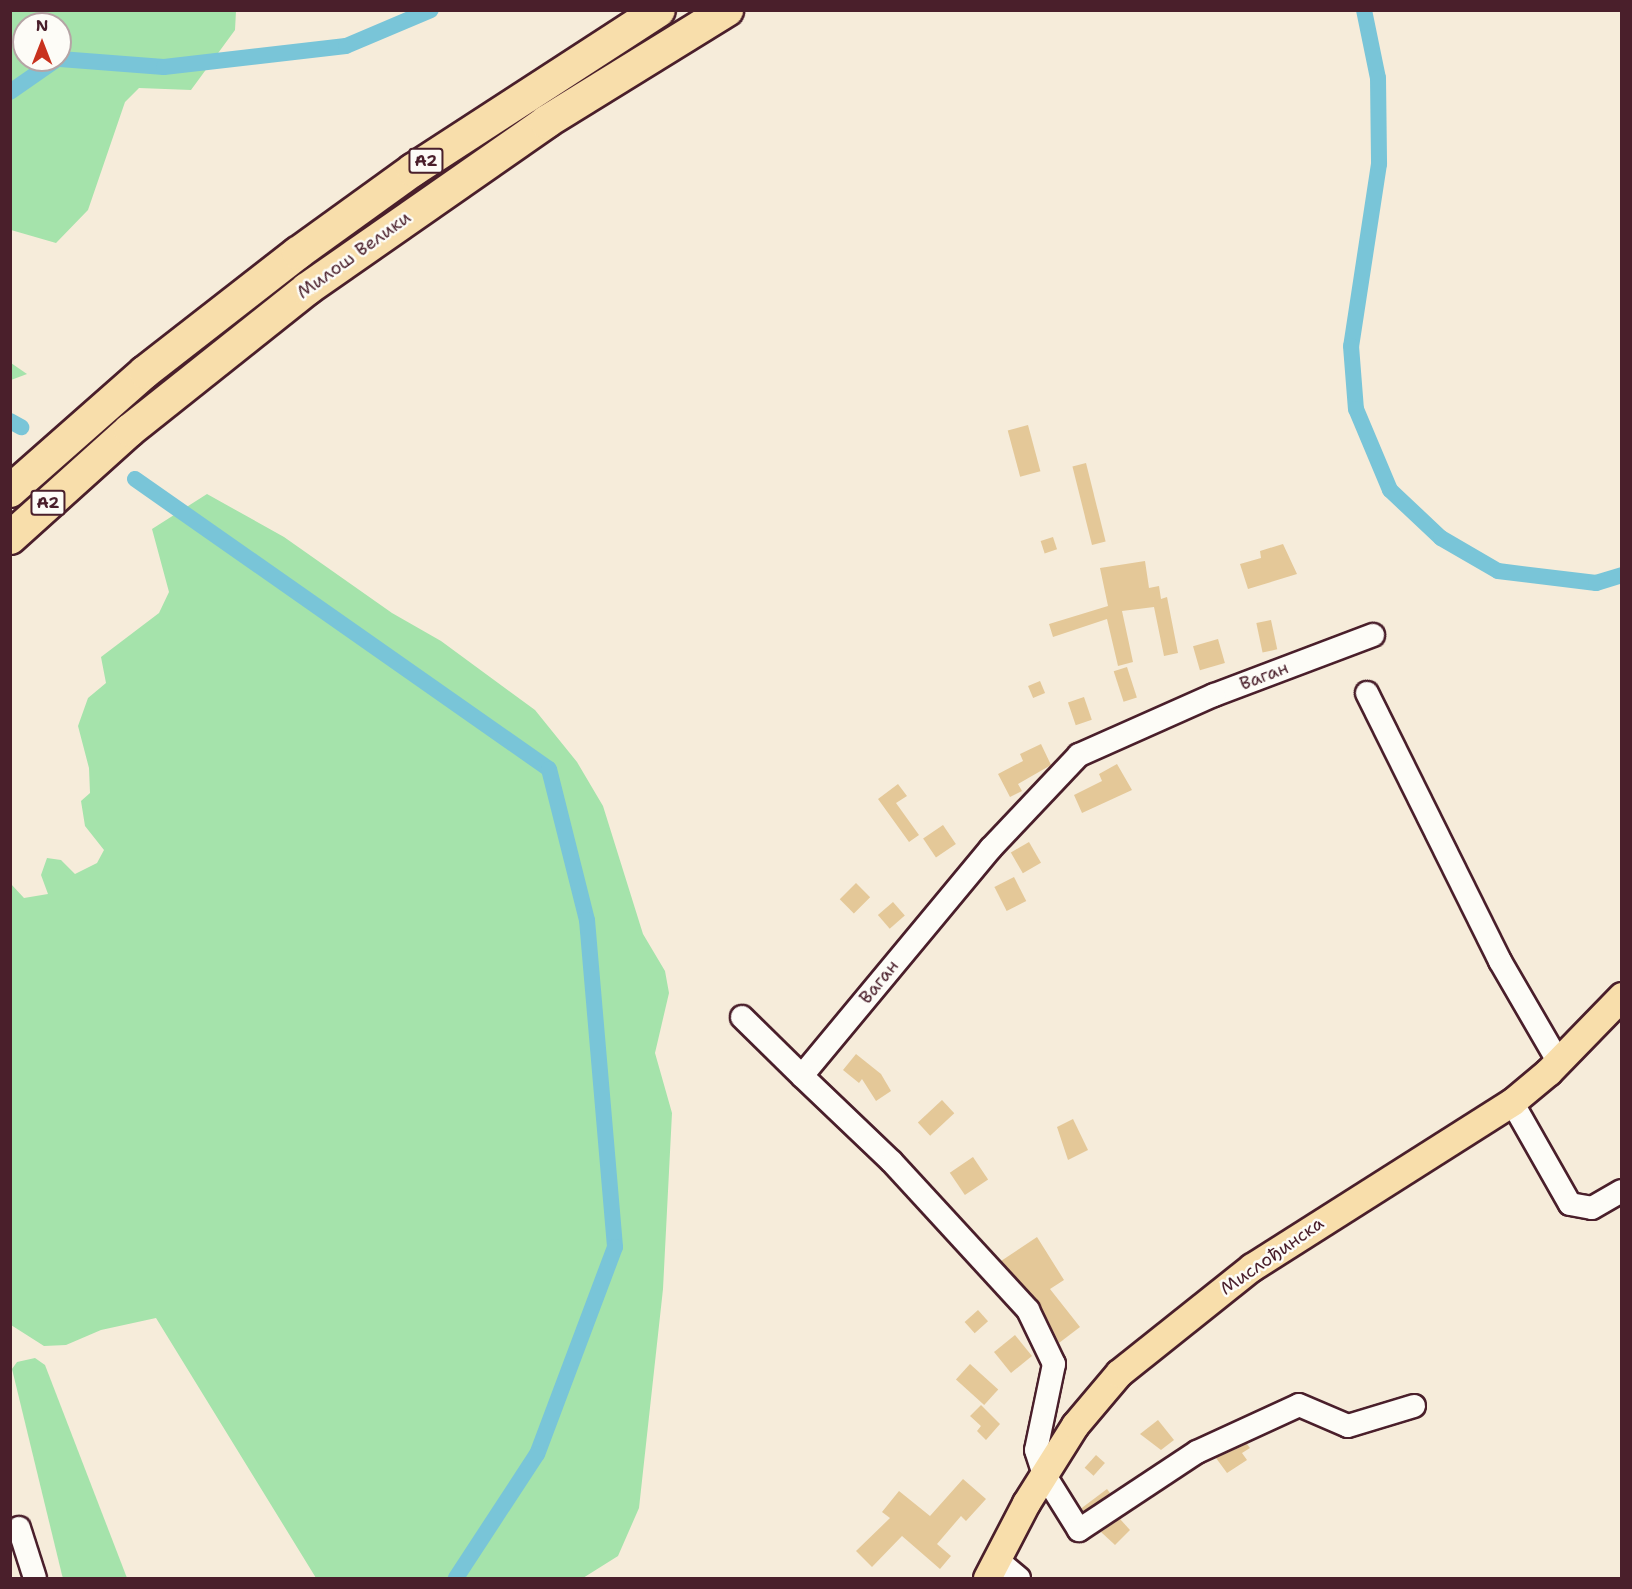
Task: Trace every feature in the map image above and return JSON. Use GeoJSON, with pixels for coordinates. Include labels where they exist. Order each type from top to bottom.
{"type":"FeatureCollection","features":[{"type":"Feature","properties":{"kind":"highway","name":"Милош Велики"},"geometry":{"type":"LineString","coordinates":[[10,491],[146,372],[315,241],[525,94],[659,10]]}},
{"type":"Feature","properties":{"kind":"highway","name":"Милош Велики"},"geometry":{"type":"LineString","coordinates":[[10,538],[130,430],[307,289],[546,122],[727,10]]}},
{"type":"Feature","properties":{"kind":"main road","name":"Мислођинска"},"geometry":{"type":"LineString","coordinates":[[992,1569],[1044,1474],[1102,1391],[1212,1297],[1321,1221],[1512,1102],[1558,1061],[1622,996]]}},
{"type":"Feature","properties":{"kind":"street","name":"Ваган"},"geometry":{"type":"LineString","coordinates":[[802,1076],[990,848],[1079,755],[1214,695],[1372,634]]}},
{"type":"Feature","properties":{"kind":"street"},"geometry":{"type":"LineString","coordinates":[[1367,693],[1500,961],[1558,1061]]}},
{"type":"Feature","properties":{"kind":"street"},"geometry":{"type":"LineString","coordinates":[[742,1017],[892,1162],[1028,1310],[1054,1364],[1036,1450],[1044,1474],[1079,1530],[1197,1452],[1299,1405],[1348,1426],[1414,1406]]}},
{"type":"Feature","properties":{"kind":"street"},"geometry":{"type":"LineString","coordinates":[[1512,1102],[1570,1204],[1592,1209],[1622,1191]]}},
{"type":"Feature","properties":{"kind":"street"},"geometry":{"type":"LineString","coordinates":[[19,1528],[35,1578]]}},
{"type":"Feature","properties":{"kind":"street"},"geometry":{"type":"LineString","coordinates":[[992,1569],[1020,1578]]}},
{"type":"Feature","properties":{"kind":"green space"},"geometry":{"type":"Polygon","coordinates":[[[10,11],[236,11],[235,30],[191,90],[139,88],[125,102],[88,210],[56,243],[11,230],[10,11]]]}},
{"type":"Feature","properties":{"kind":"green space"},"geometry":{"type":"Polygon","coordinates":[[[11,363],[27,374],[11,380],[11,363]]]}},
{"type":"Feature","properties":{"kind":"green space"},"geometry":{"type":"Polygon","coordinates":[[[207,494],[284,537],[392,613],[441,641],[535,710],[577,762],[603,806],[643,934],[665,971],[669,993],[655,1053],[672,1113],[663,1289],[639,1508],[618,1556],[583,1578],[316,1578],[156,1318],[101,1330],[66,1345],[44,1346],[11,1325],[11,884],[24,898],[48,894],[41,875],[47,858],[61,860],[75,874],[97,863],[104,850],[85,826],[81,801],[90,793],[89,768],[78,726],[88,698],[106,683],[101,657],[159,613],[169,592],[152,529],[207,494]]]}},
{"type":"Feature","properties":{"kind":"green space"},"geometry":{"type":"Polygon","coordinates":[[[35,1358],[45,1365],[127,1578],[63,1578],[12,1369],[17,1362],[35,1358]]]}},
{"type":"Feature","properties":{"kind":"building"},"geometry":{"type":"Polygon","coordinates":[[[1028,425],[1040,471],[1020,477],[1008,430],[1028,425]]]}},
{"type":"Feature","properties":{"kind":"building"},"geometry":{"type":"Polygon","coordinates":[[[1086,463],[1106,542],[1092,545],[1072,466],[1086,463]]]}},
{"type":"Feature","properties":{"kind":"building"},"geometry":{"type":"Polygon","coordinates":[[[1053,537],[1057,549],[1045,553],[1041,541],[1053,537]]]}},
{"type":"Feature","properties":{"kind":"building"},"geometry":{"type":"Polygon","coordinates":[[[1283,544],[1297,574],[1248,589],[1240,564],[1261,558],[1260,551],[1283,544]]]}},
{"type":"Feature","properties":{"kind":"building"},"geometry":{"type":"Polygon","coordinates":[[[1145,561],[1149,588],[1159,586],[1161,599],[1167,597],[1178,653],[1164,656],[1154,607],[1122,611],[1133,662],[1118,666],[1107,619],[1053,637],[1049,624],[1108,606],[1100,568],[1145,561]]]}},
{"type":"Feature","properties":{"kind":"building"},"geometry":{"type":"Polygon","coordinates":[[[1271,620],[1277,649],[1263,652],[1256,623],[1271,620]]]}},
{"type":"Feature","properties":{"kind":"building"},"geometry":{"type":"Polygon","coordinates":[[[1218,639],[1225,663],[1200,670],[1193,646],[1218,639]]]}},
{"type":"Feature","properties":{"kind":"building"},"geometry":{"type":"Polygon","coordinates":[[[1127,667],[1137,697],[1124,702],[1114,671],[1127,667]]]}},
{"type":"Feature","properties":{"kind":"building"},"geometry":{"type":"Polygon","coordinates":[[[1040,681],[1045,693],[1033,698],[1028,686],[1040,681]]]}},
{"type":"Feature","properties":{"kind":"building"},"geometry":{"type":"Polygon","coordinates":[[[1084,697],[1092,720],[1076,725],[1068,703],[1084,697]]]}},
{"type":"Feature","properties":{"kind":"building"},"geometry":{"type":"Polygon","coordinates":[[[1041,744],[1051,765],[1018,784],[1022,791],[1010,797],[998,774],[1023,761],[1020,754],[1041,744]]]}},
{"type":"Feature","properties":{"kind":"building"},"geometry":{"type":"Polygon","coordinates":[[[1117,764],[1132,790],[1082,813],[1074,795],[1102,781],[1099,774],[1117,764]]]}},
{"type":"Feature","properties":{"kind":"building"},"geometry":{"type":"Polygon","coordinates":[[[898,784],[907,796],[896,803],[919,835],[909,842],[878,799],[898,784]]]}},
{"type":"Feature","properties":{"kind":"building"},"geometry":{"type":"Polygon","coordinates":[[[943,825],[956,844],[936,857],[923,838],[943,825]]]}},
{"type":"Feature","properties":{"kind":"building"},"geometry":{"type":"Polygon","coordinates":[[[1029,842],[1041,863],[1023,873],[1011,853],[1029,842]]]}},
{"type":"Feature","properties":{"kind":"building"},"geometry":{"type":"Polygon","coordinates":[[[1014,877],[1026,901],[1007,911],[994,887],[1014,877]]]}},
{"type":"Feature","properties":{"kind":"building"},"geometry":{"type":"Polygon","coordinates":[[[856,883],[870,897],[854,913],[840,899],[856,883]]]}},
{"type":"Feature","properties":{"kind":"building"},"geometry":{"type":"Polygon","coordinates":[[[893,902],[905,916],[890,929],[878,915],[893,902]]]}},
{"type":"Feature","properties":{"kind":"building"},"geometry":{"type":"Polygon","coordinates":[[[856,1054],[881,1074],[891,1091],[876,1101],[862,1079],[859,1083],[843,1070],[856,1054]]]}},
{"type":"Feature","properties":{"kind":"building"},"geometry":{"type":"Polygon","coordinates":[[[942,1100],[954,1113],[930,1136],[918,1123],[942,1100]]]}},
{"type":"Feature","properties":{"kind":"building"},"geometry":{"type":"Polygon","coordinates":[[[1073,1119],[1088,1150],[1068,1160],[1057,1127],[1073,1119]]]}},
{"type":"Feature","properties":{"kind":"building"},"geometry":{"type":"Polygon","coordinates":[[[973,1157],[988,1179],[965,1195],[950,1173],[973,1157]]]}},
{"type":"Feature","properties":{"kind":"building"},"geometry":{"type":"Polygon","coordinates":[[[1037,1237],[1064,1280],[1050,1289],[1080,1327],[1059,1343],[1038,1301],[1001,1261],[1037,1237]]]}},
{"type":"Feature","properties":{"kind":"building"},"geometry":{"type":"Polygon","coordinates":[[[978,1310],[988,1321],[975,1333],[965,1322],[978,1310]]]}},
{"type":"Feature","properties":{"kind":"building"},"geometry":{"type":"Polygon","coordinates":[[[1015,1335],[1032,1356],[1011,1373],[994,1352],[1015,1335]]]}},
{"type":"Feature","properties":{"kind":"building"},"geometry":{"type":"Polygon","coordinates":[[[970,1364],[998,1389],[984,1405],[956,1380],[970,1364]]]}},
{"type":"Feature","properties":{"kind":"building"},"geometry":{"type":"Polygon","coordinates":[[[981,1405],[1000,1424],[986,1440],[977,1431],[981,1426],[970,1416],[981,1405]]]}},
{"type":"Feature","properties":{"kind":"building"},"geometry":{"type":"Polygon","coordinates":[[[1158,1420],[1174,1440],[1161,1450],[1140,1434],[1158,1420]]]}},
{"type":"Feature","properties":{"kind":"building"},"geometry":{"type":"Polygon","coordinates":[[[1247,1444],[1250,1448],[1242,1453],[1247,1460],[1227,1473],[1216,1458],[1247,1444]]]}},
{"type":"Feature","properties":{"kind":"building"},"geometry":{"type":"Polygon","coordinates":[[[1096,1455],[1105,1463],[1094,1476],[1085,1468],[1096,1455]]]}},
{"type":"Feature","properties":{"kind":"building"},"geometry":{"type":"Polygon","coordinates":[[[963,1479],[986,1499],[966,1521],[961,1516],[937,1544],[951,1556],[940,1569],[902,1536],[872,1567],[856,1551],[890,1518],[882,1512],[899,1491],[930,1516],[963,1479]]]}},
{"type":"Feature","properties":{"kind":"building"},"geometry":{"type":"Polygon","coordinates":[[[1107,1489],[1110,1493],[1084,1512],[1081,1508],[1107,1489]]]}},
{"type":"Feature","properties":{"kind":"building"},"geometry":{"type":"Polygon","coordinates":[[[1120,1519],[1130,1530],[1115,1545],[1101,1532],[1120,1519]]]}},
{"type":"Feature","properties":{"kind":"waterway"},"geometry":{"type":"LineString","coordinates":[[72,60],[164,67],[346,46],[431,10]]}},
{"type":"Feature","properties":{"kind":"waterway"},"geometry":{"type":"LineString","coordinates":[[1364,10],[1378,78],[1379,164],[1351,346],[1356,409],[1390,490],[1441,538],[1498,571],[1596,583],[1622,575]]}},
{"type":"Feature","properties":{"kind":"waterway"},"geometry":{"type":"LineString","coordinates":[[10,92],[39,72]]}},
{"type":"Feature","properties":{"kind":"waterway"},"geometry":{"type":"LineString","coordinates":[[10,421],[21,427]]}},
{"type":"Feature","properties":{"kind":"waterway"},"geometry":{"type":"LineString","coordinates":[[135,479],[549,769],[587,920],[615,1247],[537,1454],[456,1578]]}}]}
